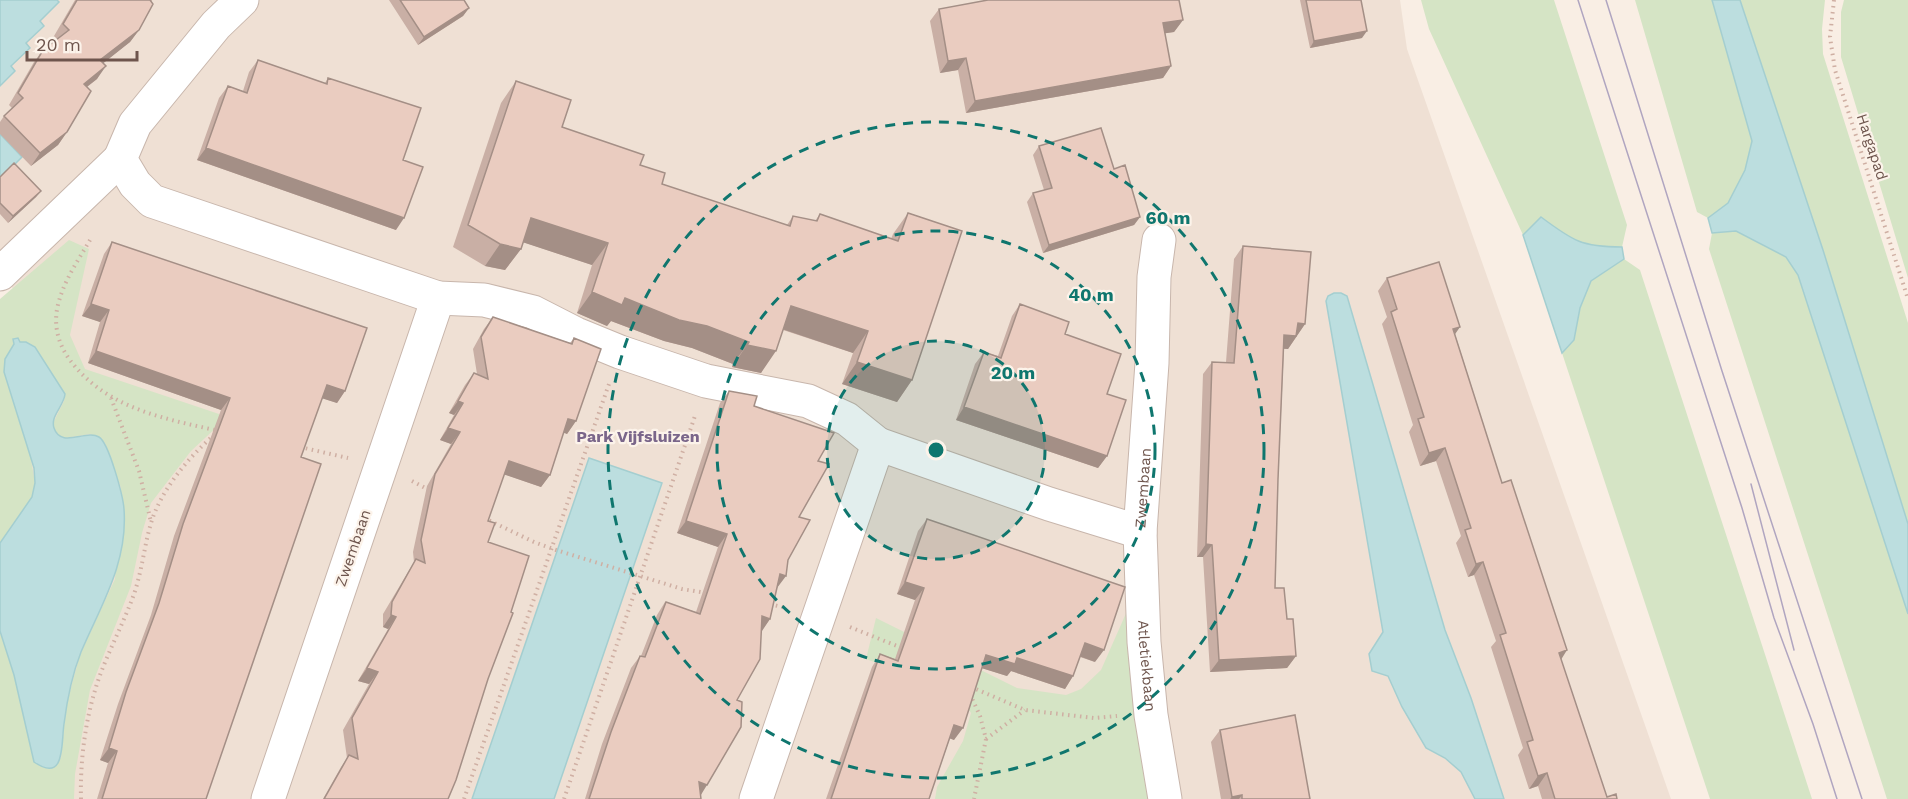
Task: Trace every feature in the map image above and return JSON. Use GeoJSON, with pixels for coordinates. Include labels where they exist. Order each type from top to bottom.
{"type":"FeatureCollection","features":[{"type":"Feature","properties":{"kind":"street"},"geometry":{"type":"LineString","coordinates":[[0,274],[120,159],[135,124],[216,25],[242,0]]}},
{"type":"Feature","properties":{"kind":"street","name":"Zwembaan"},"geometry":{"type":"LineString","coordinates":[[120,159],[135,184],[152,201],[438,298],[484,300],[533,312],[576,334],[620,352],[706,381],[808,401],[847,419],[878,444],[1049,504],[1140,532],[1152,363],[1154,277],[1159,240]]}},
{"type":"Feature","properties":{"kind":"street","name":"Zwembaan"},"geometry":{"type":"LineString","coordinates":[[268,799],[438,298]]}},
{"type":"Feature","properties":{"kind":"street"},"geometry":{"type":"LineString","coordinates":[[756,799],[878,444]]}},
{"type":"Feature","properties":{"kind":"street","name":"Atletiekbaan"},"geometry":{"type":"LineString","coordinates":[[1140,532],[1144,642],[1151,715],[1165,799]]}},
{"type":"Feature","properties":{"kind":"path","name":"Hargapad"},"geometry":{"type":"LineString","coordinates":[[1834,0],[1830,37],[1835,70],[1908,299]]}},
{"type":"Feature","properties":{"kind":"path"},"geometry":{"type":"LineString","coordinates":[[69,208],[94,234],[68,278],[58,302],[57,338],[66,356],[84,379],[111,398],[141,412],[230,433]]}},
{"type":"Feature","properties":{"kind":"path"},"geometry":{"type":"LineString","coordinates":[[464,799],[554,549],[620,352]]}},
{"type":"Feature","properties":{"kind":"path"},"geometry":{"type":"LineString","coordinates":[[564,799],[706,381]]}},
{"type":"Feature","properties":{"kind":"path"},"geometry":{"type":"LineString","coordinates":[[111,398],[139,471],[151,524]]}},
{"type":"Feature","properties":{"kind":"path"},"geometry":{"type":"LineString","coordinates":[[81,799],[80,777],[87,725],[96,687],[134,596],[144,562],[151,524],[167,492],[184,467],[219,431]]}},
{"type":"Feature","properties":{"kind":"path"},"geometry":{"type":"LineString","coordinates":[[291,445],[353,459],[413,481],[433,492]]}},
{"type":"Feature","properties":{"kind":"path"},"geometry":{"type":"LineString","coordinates":[[480,516],[554,549],[682,589],[716,595]]}},
{"type":"Feature","properties":{"kind":"path"},"geometry":{"type":"LineString","coordinates":[[760,602],[819,616],[910,652]]}},
{"type":"Feature","properties":{"kind":"path"},"geometry":{"type":"LineString","coordinates":[[974,799],[986,739],[980,716],[966,685],[1025,710],[1094,718],[1151,715]]}},
{"type":"Feature","properties":{"kind":"path"},"geometry":{"type":"LineString","coordinates":[[986,739],[1025,710]]}},
{"type":"Feature","properties":{"kind":"shaded area"},"geometry":{"type":"Polygon","coordinates":[[[0,0],[1400,0],[1407,49],[1671,799],[3,799],[0,790],[0,460],[25,302],[0,274],[0,0]]]}},
{"type":"Feature","properties":{"kind":"green space"},"geometry":{"type":"Polygon","coordinates":[[[1421,0],[1554,0],[1627,225],[1622,247],[1597,246],[1578,241],[1541,217],[1523,235],[1429,29],[1421,0]]]}},
{"type":"Feature","properties":{"kind":"green space"},"geometry":{"type":"Polygon","coordinates":[[[1635,0],[1712,0],[1752,141],[1745,170],[1728,203],[1708,218],[1697,212],[1635,0]]]}},
{"type":"Feature","properties":{"kind":"green space"},"geometry":{"type":"Polygon","coordinates":[[[1740,0],[1825,0],[1822,29],[1823,54],[1908,323],[1908,524],[1823,250],[1740,0]]]}},
{"type":"Feature","properties":{"kind":"green space"},"geometry":{"type":"Polygon","coordinates":[[[1844,0],[1908,0],[1908,278],[1841,57],[1841,12],[1844,0]]]}},
{"type":"Feature","properties":{"kind":"green space"},"geometry":{"type":"Polygon","coordinates":[[[1736,231],[1786,257],[1798,275],[1908,614],[1908,799],[1887,799],[1709,249],[1712,233],[1736,231]]]}},
{"type":"Feature","properties":{"kind":"green space"},"geometry":{"type":"Polygon","coordinates":[[[69,240],[89,249],[70,335],[85,369],[219,414],[219,425],[191,451],[151,503],[131,586],[90,690],[75,774],[74,799],[0,799],[0,631],[14,675],[34,762],[61,758],[66,707],[80,655],[115,579],[121,488],[105,443],[90,434],[65,438],[58,435],[54,429],[54,421],[65,394],[35,347],[26,342],[20,343],[18,338],[13,339],[12,346],[35,483],[32,497],[0,543],[0,299],[69,240]]]}},
{"type":"Feature","properties":{"kind":"green space"},"geometry":{"type":"Polygon","coordinates":[[[1624,259],[1640,270],[1812,799],[1710,799],[1562,353],[1574,340],[1580,308],[1591,281],[1624,259]]]}},
{"type":"Feature","properties":{"kind":"green space"},"geometry":{"type":"Polygon","coordinates":[[[1131,602],[1154,799],[935,799],[937,787],[963,741],[971,713],[957,693],[866,659],[876,618],[1017,688],[1066,695],[1081,689],[1101,670],[1131,602]]]}},
{"type":"Feature","properties":{"kind":"water"},"geometry":{"type":"Polygon","coordinates":[[[0,0],[57,0],[59,2],[40,21],[44,26],[26,43],[30,48],[11,66],[15,71],[0,86],[0,0]]]}},
{"type":"Feature","properties":{"kind":"water"},"geometry":{"type":"Polygon","coordinates":[[[1712,0],[1740,0],[1823,250],[1908,524],[1908,614],[1798,275],[1786,257],[1736,231],[1712,233],[1708,218],[1728,203],[1745,170],[1752,141],[1712,0]]]}},
{"type":"Feature","properties":{"kind":"water"},"geometry":{"type":"Polygon","coordinates":[[[0,134],[22,157],[0,179],[0,134]]]}},
{"type":"Feature","properties":{"kind":"water"},"geometry":{"type":"Polygon","coordinates":[[[1541,217],[1578,241],[1597,246],[1622,247],[1624,259],[1591,281],[1580,308],[1574,340],[1562,353],[1523,235],[1541,217]]]}},
{"type":"Feature","properties":{"kind":"water"},"geometry":{"type":"Polygon","coordinates":[[[1334,293],[1347,296],[1445,630],[1471,698],[1504,799],[1475,799],[1461,772],[1445,758],[1426,748],[1402,707],[1388,676],[1372,671],[1369,654],[1383,632],[1326,301],[1328,296],[1334,293]]]}},
{"type":"Feature","properties":{"kind":"water"},"geometry":{"type":"Polygon","coordinates":[[[18,338],[20,342],[26,342],[35,347],[65,394],[53,424],[57,434],[68,438],[94,435],[103,441],[115,470],[124,509],[122,548],[117,566],[72,679],[62,750],[57,765],[52,768],[34,762],[14,675],[0,631],[0,543],[32,497],[35,483],[34,468],[4,372],[5,359],[14,344],[13,339],[18,338]]]}},
{"type":"Feature","properties":{"kind":"water"},"geometry":{"type":"Polygon","coordinates":[[[589,458],[662,483],[554,799],[472,799],[589,458]]]}},
{"type":"Feature","properties":{"kind":"building"},"geometry":{"type":"Polygon","coordinates":[[[77,0],[150,0],[153,4],[139,30],[100,60],[106,66],[84,84],[91,91],[67,132],[40,153],[4,116],[23,98],[18,93],[43,50],[69,30],[63,24],[77,0]]]}},
{"type":"Feature","properties":{"kind":"building"},"geometry":{"type":"Polygon","coordinates":[[[400,0],[464,0],[469,8],[424,37],[400,0]]]}},
{"type":"Feature","properties":{"kind":"building"},"geometry":{"type":"Polygon","coordinates":[[[988,0],[1179,0],[1183,20],[1163,23],[1171,66],[975,101],[966,58],[948,61],[939,9],[988,0]]]}},
{"type":"Feature","properties":{"kind":"building"},"geometry":{"type":"Polygon","coordinates":[[[1306,0],[1361,0],[1367,31],[1314,41],[1306,0]]]}},
{"type":"Feature","properties":{"kind":"building"},"geometry":{"type":"Polygon","coordinates":[[[258,60],[327,84],[328,78],[421,108],[403,160],[423,167],[404,218],[206,148],[228,86],[247,93],[258,60]]]}},
{"type":"Feature","properties":{"kind":"building"},"geometry":{"type":"Polygon","coordinates":[[[516,81],[571,100],[562,127],[644,155],[640,165],[665,173],[662,184],[790,226],[793,216],[817,221],[820,214],[898,241],[908,213],[962,231],[912,380],[857,362],[868,331],[791,306],[776,351],[747,345],[749,342],[707,326],[679,320],[625,298],[622,305],[592,292],[608,243],[531,218],[521,249],[500,244],[468,225],[516,81]]]}},
{"type":"Feature","properties":{"kind":"building"},"geometry":{"type":"Polygon","coordinates":[[[1101,128],[1114,169],[1125,165],[1140,217],[1049,245],[1033,193],[1052,188],[1039,146],[1101,128]]]}},
{"type":"Feature","properties":{"kind":"building"},"geometry":{"type":"Polygon","coordinates":[[[14,163],[41,191],[13,216],[0,203],[0,177],[14,163]]]}},
{"type":"Feature","properties":{"kind":"building"},"geometry":{"type":"Polygon","coordinates":[[[112,242],[367,328],[345,391],[327,385],[301,457],[321,464],[206,799],[102,799],[117,751],[109,748],[126,692],[159,603],[183,524],[230,398],[96,351],[109,310],[91,304],[112,242]]]}},
{"type":"Feature","properties":{"kind":"building"},"geometry":{"type":"Polygon","coordinates":[[[1243,246],[1311,252],[1305,324],[1298,323],[1296,336],[1284,335],[1278,479],[1275,588],[1284,588],[1287,619],[1293,619],[1296,656],[1219,660],[1212,545],[1206,544],[1212,362],[1234,363],[1243,246]]]}},
{"type":"Feature","properties":{"kind":"building"},"geometry":{"type":"Polygon","coordinates":[[[1439,262],[1460,327],[1453,329],[1502,483],[1511,480],[1567,650],[1559,653],[1607,797],[1616,794],[1617,799],[1555,799],[1547,773],[1538,776],[1527,742],[1533,740],[1500,635],[1506,633],[1483,562],[1476,564],[1465,530],[1471,528],[1445,448],[1429,453],[1418,419],[1424,417],[1391,312],[1397,309],[1387,278],[1439,262]]]}},
{"type":"Feature","properties":{"kind":"building"},"geometry":{"type":"Polygon","coordinates":[[[1020,304],[1069,322],[1065,334],[1121,354],[1107,394],[1126,400],[1107,456],[964,407],[984,352],[1001,358],[1020,304]]]}},
{"type":"Feature","properties":{"kind":"building"},"geometry":{"type":"Polygon","coordinates":[[[493,317],[572,344],[574,338],[601,349],[576,421],[568,419],[550,475],[509,461],[488,521],[495,523],[488,542],[529,556],[511,612],[513,613],[488,679],[456,780],[448,799],[324,799],[349,755],[358,759],[352,718],[378,672],[367,668],[396,617],[391,615],[392,602],[416,559],[425,563],[421,540],[435,474],[460,432],[448,428],[463,403],[458,401],[474,373],[488,379],[481,337],[493,317]]]}},
{"type":"Feature","properties":{"kind":"building"},"geometry":{"type":"Polygon","coordinates":[[[729,391],[757,396],[754,406],[834,433],[818,461],[829,464],[799,517],[810,520],[788,560],[786,576],[780,574],[770,619],[762,616],[760,659],[737,700],[742,702],[741,727],[707,785],[699,782],[701,799],[589,799],[640,656],[645,657],[666,602],[700,614],[727,534],[686,521],[729,391]]]}},
{"type":"Feature","properties":{"kind":"building"},"geometry":{"type":"Polygon","coordinates":[[[927,519],[1125,587],[1104,650],[1085,643],[1073,676],[1017,658],[1015,664],[986,655],[963,728],[954,725],[929,799],[831,799],[880,654],[898,661],[924,588],[905,582],[927,519]]]}},
{"type":"Feature","properties":{"kind":"building"},"geometry":{"type":"Polygon","coordinates":[[[1295,715],[1310,799],[1242,799],[1242,795],[1232,797],[1220,730],[1295,715]]]}},
{"type":"Feature","properties":{"kind":"tram line"},"geometry":{"type":"LineString","coordinates":[[1578,0],[1742,508],[1774,618],[1813,724],[1837,799]]}},
{"type":"Feature","properties":{"kind":"tram line"},"geometry":{"type":"LineString","coordinates":[[1606,0],[1722,371],[1862,799]]}},
{"type":"Feature","properties":{"kind":"tram line"},"geometry":{"type":"LineString","coordinates":[[1751,484],[1794,650]]}},
{"type":"Feature","properties":{"kind":"district","name":"Park Vijfsluizen"},"geometry":{"type":"Point","coordinates":[638,436]}}]}
